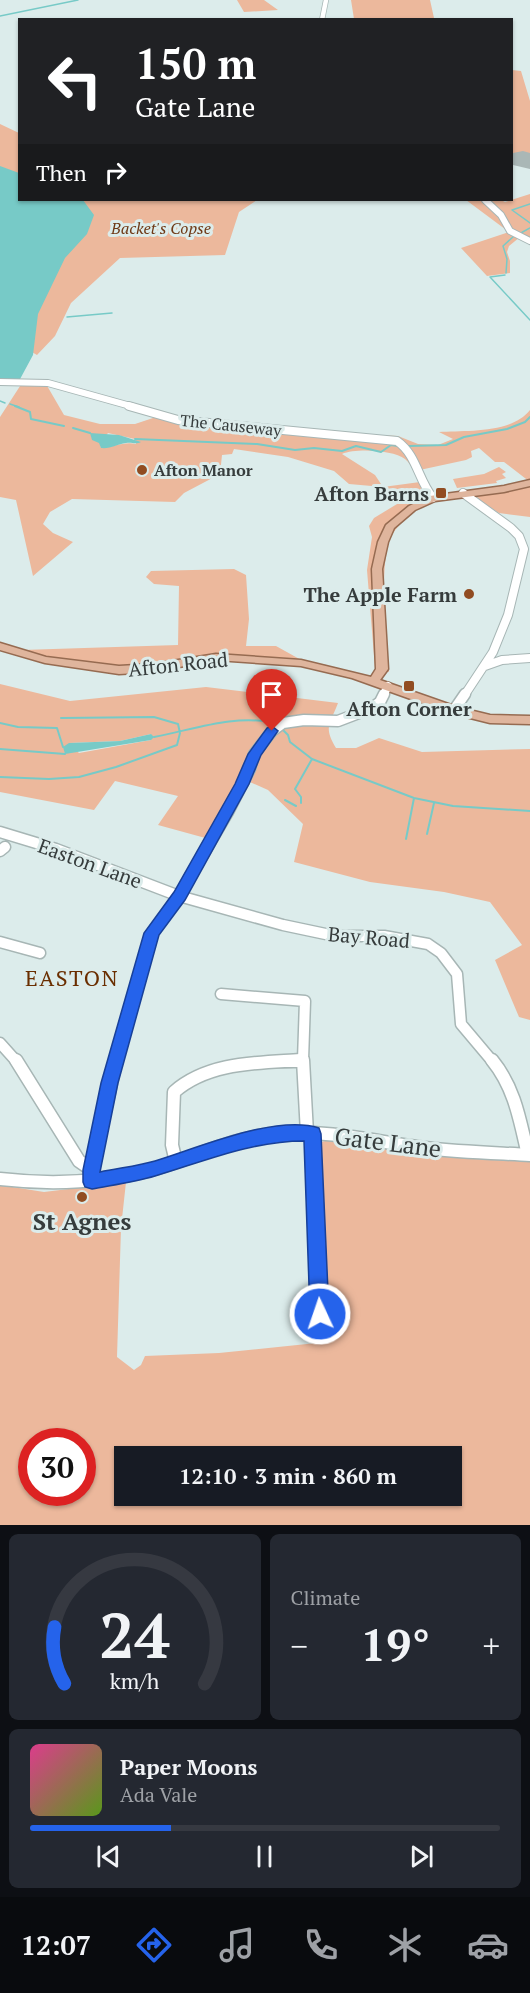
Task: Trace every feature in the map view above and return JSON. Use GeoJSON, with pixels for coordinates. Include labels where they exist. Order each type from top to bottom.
{"type":"FeatureCollection","features":[{"type":"Feature","properties":{"kind":"main road"},"geometry":{"type":"LineString","coordinates":[[375,681],[382,669],[377,569],[383,542],[390,527],[417,504],[433,498],[504,489],[530,483]]}},
{"type":"Feature","properties":{"kind":"main road","name":"Afton Road"},"geometry":{"type":"LineString","coordinates":[[0,646],[45,660],[119,670],[153,668],[216,657],[269,659],[332,669],[375,681],[454,710],[490,719],[530,720]]}},
{"type":"Feature","properties":{"kind":"street"},"geometry":{"type":"LineString","coordinates":[[322,18],[326,0]]}},
{"type":"Feature","properties":{"kind":"street"},"geometry":{"type":"LineString","coordinates":[[485,201],[501,215],[510,231],[530,241]]}},
{"type":"Feature","properties":{"kind":"street","name":"The Causeway"},"geometry":{"type":"LineString","coordinates":[[0,382],[17,381],[56,385],[178,420],[397,441],[405,446],[427,491],[433,498]]}},
{"type":"Feature","properties":{"kind":"street"},"geometry":{"type":"LineString","coordinates":[[454,710],[494,652],[508,615],[524,549],[519,536],[511,528],[464,493]]}},
{"type":"Feature","properties":{"kind":"street"},"geometry":{"type":"LineString","coordinates":[[494,652],[502,660]]}},
{"type":"Feature","properties":{"kind":"street"},"geometry":{"type":"LineString","coordinates":[[485,666],[502,660],[530,658]]}},
{"type":"Feature","properties":{"kind":"street"},"geometry":{"type":"LineString","coordinates":[[92,1176],[124,1026],[152,933],[179,896],[242,784],[254,754],[273,729],[283,723],[304,720],[338,721],[372,708],[380,702],[388,686]]}},
{"type":"Feature","properties":{"kind":"street","name":"Easton Lane"},"geometry":{"type":"LineString","coordinates":[[0,832],[56,849],[179,896]]}},
{"type":"Feature","properties":{"kind":"street","name":"Bay Road"},"geometry":{"type":"LineString","coordinates":[[179,896],[283,925],[335,936],[406,939],[428,944],[441,953],[457,974],[461,1024],[500,1070],[514,1096],[529,1155]]}},
{"type":"Feature","properties":{"kind":"street"},"geometry":{"type":"LineString","coordinates":[[0,942],[40,953]]}},
{"type":"Feature","properties":{"kind":"street"},"geometry":{"type":"LineString","coordinates":[[220,994],[305,1001],[303,1060],[310,1133],[320,1324]]}},
{"type":"Feature","properties":{"kind":"street"},"geometry":{"type":"LineString","coordinates":[[0,1043],[17,1061],[79,1161],[92,1176]]}},
{"type":"Feature","properties":{"kind":"street"},"geometry":{"type":"LineString","coordinates":[[176,1162],[172,1145],[174,1092],[180,1085],[234,1066],[303,1060]]}},
{"type":"Feature","properties":{"kind":"street","name":"Gate Lane"},"geometry":{"type":"LineString","coordinates":[[0,1179],[63,1184],[92,1176],[176,1162],[213,1148],[280,1133],[310,1133],[431,1148],[529,1155]]}},
{"type":"Feature","properties":{"kind":"green space"},"geometry":{"type":"Polygon","coordinates":[[[237,0],[264,0],[278,10],[244,12],[237,0]]]}},
{"type":"Feature","properties":{"kind":"green space"},"geometry":{"type":"Polygon","coordinates":[[[351,0],[430,0],[434,18],[354,18],[351,0]]]}},
{"type":"Feature","properties":{"kind":"green space"},"geometry":{"type":"Polygon","coordinates":[[[513,70],[521,71],[530,101],[530,156],[513,157],[513,70]]]}},
{"type":"Feature","properties":{"kind":"green space"},"geometry":{"type":"Polygon","coordinates":[[[0,124],[18,133],[18,186],[0,180],[0,124]]]}},
{"type":"Feature","properties":{"kind":"green space"},"geometry":{"type":"Polygon","coordinates":[[[530,194],[530,240],[520,237],[509,246],[507,252],[510,273],[487,276],[461,248],[509,232],[467,201],[505,202],[530,194]]]}},
{"type":"Feature","properties":{"kind":"green space","name":"Backet's Copse"},"geometry":{"type":"Polygon","coordinates":[[[59,201],[256,201],[239,212],[225,255],[120,258],[71,303],[55,336],[37,355],[25,348],[59,201]]]}},
{"type":"Feature","properties":{"kind":"green space"},"geometry":{"type":"Polygon","coordinates":[[[22,383],[46,384],[64,415],[100,424],[135,424],[162,415],[398,436],[418,444],[438,445],[453,439],[439,432],[500,427],[522,418],[530,410],[530,482],[504,462],[495,462],[479,448],[471,451],[472,457],[466,460],[415,471],[405,459],[392,454],[365,451],[342,454],[375,475],[383,487],[349,484],[334,471],[288,457],[234,449],[232,454],[222,455],[220,474],[184,493],[175,502],[72,499],[50,512],[43,524],[53,533],[73,542],[33,576],[16,500],[0,497],[0,417],[22,383]],[[108,433],[100,443],[101,448],[136,444],[135,439],[108,433]]]}},
{"type":"Feature","properties":{"kind":"green space"},"geometry":{"type":"Polygon","coordinates":[[[499,467],[506,472],[502,474],[506,478],[496,481],[497,483],[457,488],[453,479],[484,474],[499,467]]]}},
{"type":"Feature","properties":{"kind":"green space"},"geometry":{"type":"Polygon","coordinates":[[[420,482],[431,501],[401,523],[389,542],[384,571],[384,588],[389,672],[375,668],[367,570],[372,537],[369,526],[374,518],[402,501],[383,487],[420,482]]]}},
{"type":"Feature","properties":{"kind":"green space"},"geometry":{"type":"Polygon","coordinates":[[[530,485],[530,517],[499,513],[471,495],[530,485]]]}},
{"type":"Feature","properties":{"kind":"green space"},"geometry":{"type":"Polygon","coordinates":[[[234,569],[246,575],[249,619],[246,646],[276,646],[303,661],[215,655],[118,668],[47,658],[22,650],[178,645],[179,586],[154,584],[146,577],[151,571],[234,569]]]}},
{"type":"Feature","properties":{"kind":"green space"},"geometry":{"type":"Polygon","coordinates":[[[0,684],[70,701],[206,687],[338,703],[329,726],[336,748],[356,748],[379,738],[422,752],[530,749],[530,1020],[519,1017],[495,960],[522,945],[490,902],[444,892],[370,882],[294,862],[303,824],[268,790],[243,779],[209,839],[158,825],[178,796],[115,781],[94,810],[0,792],[0,684]],[[151,734],[120,741],[69,743],[79,753],[151,740],[151,734]]]}},
{"type":"Feature","properties":{"kind":"green space"},"geometry":{"type":"Polygon","coordinates":[[[329,1140],[419,1154],[530,1159],[530,1525],[0,1525],[0,1185],[44,1192],[126,1182],[121,1228],[117,1357],[134,1370],[141,1365],[145,1356],[219,1353],[326,1342],[321,1142],[329,1140]]]}},
{"type":"Feature","properties":{"kind":"water"},"geometry":{"type":"Polygon","coordinates":[[[0,166],[18,173],[18,201],[84,201],[94,215],[87,234],[65,258],[38,314],[33,355],[19,381],[0,381],[0,166]]]}},
{"type":"Feature","properties":{"kind":"water"},"geometry":{"type":"Polygon","coordinates":[[[90,433],[119,435],[141,442],[101,448],[99,443],[92,440],[90,433]]]}},
{"type":"Feature","properties":{"kind":"water"},"geometry":{"type":"Polygon","coordinates":[[[151,734],[154,737],[151,740],[65,754],[63,747],[69,743],[120,741],[151,734]]]}},
{"type":"Feature","properties":{"kind":"waterway"},"geometry":{"type":"LineString","coordinates":[[0,16],[78,0]]}},
{"type":"Feature","properties":{"kind":"waterway"},"geometry":{"type":"LineString","coordinates":[[530,204],[512,210],[530,223]]}},
{"type":"Feature","properties":{"kind":"waterway"},"geometry":{"type":"LineString","coordinates":[[519,234],[530,228]]}},
{"type":"Feature","properties":{"kind":"waterway"},"geometry":{"type":"LineString","coordinates":[[506,273],[507,259],[503,246],[514,236]]}},
{"type":"Feature","properties":{"kind":"waterway"},"geometry":{"type":"LineString","coordinates":[[505,275],[490,277],[530,320]]}},
{"type":"Feature","properties":{"kind":"waterway"},"geometry":{"type":"LineString","coordinates":[[67,317],[112,313]]}},
{"type":"Feature","properties":{"kind":"waterway"},"geometry":{"type":"LineString","coordinates":[[0,401],[5,403]]}},
{"type":"Feature","properties":{"kind":"waterway"},"geometry":{"type":"LineString","coordinates":[[10,404],[19,407]]}},
{"type":"Feature","properties":{"kind":"waterway"},"geometry":{"type":"LineString","coordinates":[[15,406],[30,412],[31,419],[64,426]]}},
{"type":"Feature","properties":{"kind":"waterway"},"geometry":{"type":"LineString","coordinates":[[409,446],[446,445],[464,437],[507,429],[525,422],[530,417]]}},
{"type":"Feature","properties":{"kind":"waterway"},"geometry":{"type":"LineString","coordinates":[[73,428],[90,433]]}},
{"type":"Feature","properties":{"kind":"waterway"},"geometry":{"type":"LineString","coordinates":[[135,439],[257,444],[295,450],[314,448],[342,451],[356,446],[381,452],[391,445],[398,446]]}},
{"type":"Feature","properties":{"kind":"waterway"},"geometry":{"type":"LineString","coordinates":[[61,718],[154,717],[178,724],[180,731]]}},
{"type":"Feature","properties":{"kind":"waterway"},"geometry":{"type":"LineString","coordinates":[[180,731],[230,721],[276,723]]}},
{"type":"Feature","properties":{"kind":"waterway"},"geometry":{"type":"LineString","coordinates":[[0,723],[18,727],[57,728],[63,747]]}},
{"type":"Feature","properties":{"kind":"waterway"},"geometry":{"type":"LineString","coordinates":[[282,729],[288,735],[290,742],[312,759]]}},
{"type":"Feature","properties":{"kind":"waterway"},"geometry":{"type":"LineString","coordinates":[[0,777],[49,779],[79,777],[116,767],[177,745],[180,731]]}},
{"type":"Feature","properties":{"kind":"waterway"},"geometry":{"type":"LineString","coordinates":[[154,737],[180,731]]}},
{"type":"Feature","properties":{"kind":"waterway"},"geometry":{"type":"LineString","coordinates":[[0,749],[65,754]]}},
{"type":"Feature","properties":{"kind":"waterway"},"geometry":{"type":"LineString","coordinates":[[301,803],[301,797],[295,789],[312,759]]}},
{"type":"Feature","properties":{"kind":"waterway"},"geometry":{"type":"LineString","coordinates":[[312,759],[414,798]]}},
{"type":"Feature","properties":{"kind":"waterway"},"geometry":{"type":"LineString","coordinates":[[406,839],[414,798]]}},
{"type":"Feature","properties":{"kind":"waterway"},"geometry":{"type":"LineString","coordinates":[[414,798],[453,806],[530,811]]}},
{"type":"Feature","properties":{"kind":"waterway"},"geometry":{"type":"LineString","coordinates":[[285,800],[296,806]]}},
{"type":"Feature","properties":{"kind":"waterway"},"geometry":{"type":"LineString","coordinates":[[427,834],[434,803]]}},
{"type":"Feature","properties":{"kind":"runway"},"geometry":{"type":"LineString","coordinates":[[523,159],[530,161]]}},
{"type":"Feature","properties":{"kind":"place","name":"Afton Manor"},"geometry":{"type":"Point","coordinates":[142,470]}},
{"type":"Feature","properties":{"kind":"place","name":"Afton Barns"},"geometry":{"type":"Point","coordinates":[441,493]}},
{"type":"Feature","properties":{"kind":"place","name":"The Apple Farm"},"geometry":{"type":"Point","coordinates":[469,594]}},
{"type":"Feature","properties":{"kind":"place","name":"Afton Corner"},"geometry":{"type":"Point","coordinates":[409,686]}},
{"type":"Feature","properties":{"kind":"place","name":"St Agnes"},"geometry":{"type":"Point","coordinates":[82,1197]}},
{"type":"Feature","properties":{"kind":"district","name":"EASTON"},"geometry":{"type":"Point","coordinates":[72,977]}},
{"type":"Feature","properties":{"kind":"route"},"geometry":{"type":"LineString","coordinates":[[272,731],[254,754],[250,769],[228,812],[179,896],[152,933],[110,1083],[92,1170],[92,1182],[153,1169],[213,1148],[248,1139],[280,1133],[313,1134],[320,1314]]}}]}
